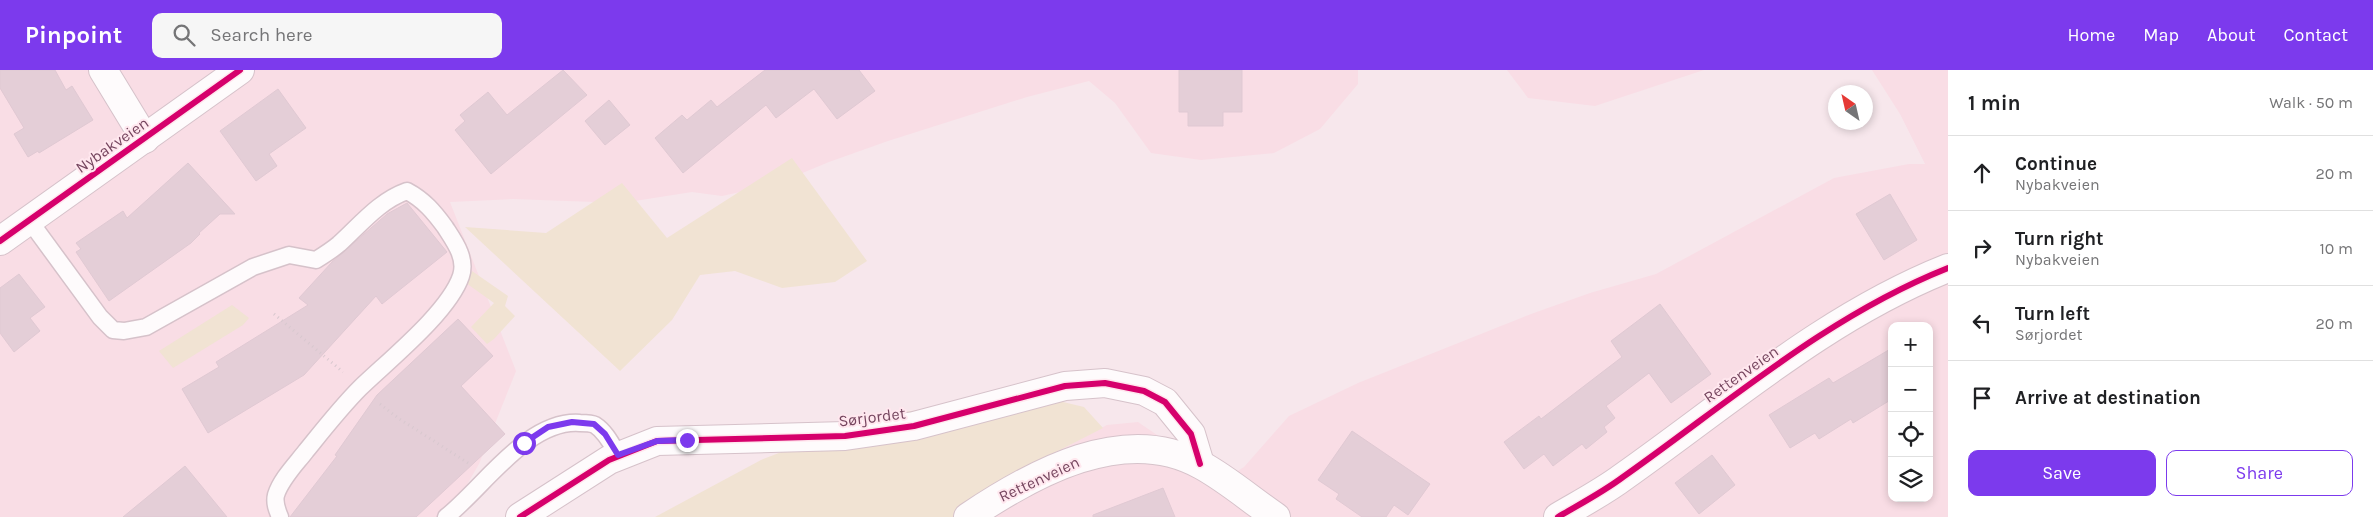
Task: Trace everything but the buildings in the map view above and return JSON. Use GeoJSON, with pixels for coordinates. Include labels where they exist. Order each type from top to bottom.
{"type":"FeatureCollection","features":[{"type":"Feature","properties":{"kind":"street"},"geometry":{"type":"LineString","coordinates":[[103,70],[145,139]]}},
{"type":"Feature","properties":{"kind":"street","name":"Nybakveien"},"geometry":{"type":"LineString","coordinates":[[0,241],[240,70]]}},
{"type":"Feature","properties":{"kind":"street","name":"Rettenveien"},"geometry":{"type":"LineString","coordinates":[[1558,517],[1622,479],[1749,384],[1858,311],[1895,291],[1948,268]]}},
{"type":"Feature","properties":{"kind":"street","name":"Sørjordet"},"geometry":{"type":"LineString","coordinates":[[520,517],[574,481],[618,455],[657,441],[845,436],[914,426],[1066,386],[1105,383],[1144,391],[1165,402],[1192,434],[1200,464]]}},
{"type":"Feature","properties":{"kind":"street","name":"Rettenveien"},"geometry":{"type":"LineString","coordinates":[[968,517],[1000,495],[1068,462],[1104,452],[1130,450],[1164,452],[1200,464],[1276,517]]}},
{"type":"Feature","properties":{"kind":"lane"},"geometry":{"type":"LineString","coordinates":[[29,220],[100,317],[113,330],[124,332],[146,327],[253,267],[289,255],[316,260],[338,245],[371,213],[392,196],[407,191],[417,196],[432,209],[452,238],[462,259],[462,275],[444,307],[360,388],[281,484],[276,497],[276,509],[280,517]]}},
{"type":"Feature","properties":{"kind":"lane"},"geometry":{"type":"LineString","coordinates":[[446,517],[461,505],[524,443],[548,427],[572,422],[594,424],[605,434],[618,455]]}},
{"type":"Feature","properties":{"kind":"path"},"geometry":{"type":"LineString","coordinates":[[274,314],[350,378]]}},
{"type":"Feature","properties":{"kind":"path"},"geometry":{"type":"LineString","coordinates":[[398,418],[462,460]]}},
{"type":"Feature","properties":{"kind":"shaded area"},"geometry":{"type":"Polygon","coordinates":[[[0,70],[1358,70],[1358,84],[1320,129],[1274,153],[1201,160],[1151,153],[1115,103],[1089,81],[1027,97],[888,141],[829,162],[776,184],[722,196],[692,192],[622,203],[513,199],[450,202],[516,371],[479,464],[448,517],[0,517],[0,70]]]}},
{"type":"Feature","properties":{"kind":"shaded area"},"geometry":{"type":"Polygon","coordinates":[[[1507,70],[1704,70],[1595,106],[1528,98],[1507,70]]]}},
{"type":"Feature","properties":{"kind":"shaded area"},"geometry":{"type":"Polygon","coordinates":[[[1872,70],[1948,70],[1948,517],[962,517],[1013,479],[1056,452],[1107,425],[1138,422],[1185,454],[1220,482],[1244,467],[1289,416],[1358,383],[1531,314],[1590,293],[1656,274],[1834,178],[1909,164],[1925,164],[1900,114],[1872,70]]]}},
{"type":"Feature","properties":{"kind":"shaded area"},"geometry":{"type":"Polygon","coordinates":[[[792,158],[867,261],[835,282],[782,288],[735,271],[700,275],[672,320],[620,371],[465,227],[546,233],[622,183],[667,238],[792,158]]]}},
{"type":"Feature","properties":{"kind":"shaded area"},"geometry":{"type":"Polygon","coordinates":[[[472,271],[508,296],[505,306],[515,316],[487,344],[471,327],[494,303],[466,283],[472,271]]]}},
{"type":"Feature","properties":{"kind":"shaded area"},"geometry":{"type":"Polygon","coordinates":[[[232,305],[249,318],[243,325],[173,368],[159,351],[232,305]]]}},
{"type":"Feature","properties":{"kind":"shaded area"},"geometry":{"type":"Polygon","coordinates":[[[1038,396],[1084,407],[1103,428],[1056,452],[1013,479],[962,517],[655,517],[761,460],[877,415],[1038,396]]]}},
{"type":"Feature","properties":{"kind":"cycle path"},"geometry":{"type":"LineString","coordinates":[[0,241],[240,70]]}},
{"type":"Feature","properties":{"kind":"cycle path"},"geometry":{"type":"LineString","coordinates":[[1558,517],[1615,482],[1740,391],[1820,336],[1861,310],[1948,268]]}},
{"type":"Feature","properties":{"kind":"cycle path"},"geometry":{"type":"LineString","coordinates":[[520,517],[609,460],[657,441],[845,436],[914,426],[1065,386],[1105,383],[1144,391],[1165,402],[1191,434],[1200,464]]}},
{"type":"Feature","properties":{"kind":"route"},"geometry":{"type":"LineString","coordinates":[[524,443],[548,427],[572,422],[594,424],[605,434],[618,455],[657,441],[687,440]]}}]}
